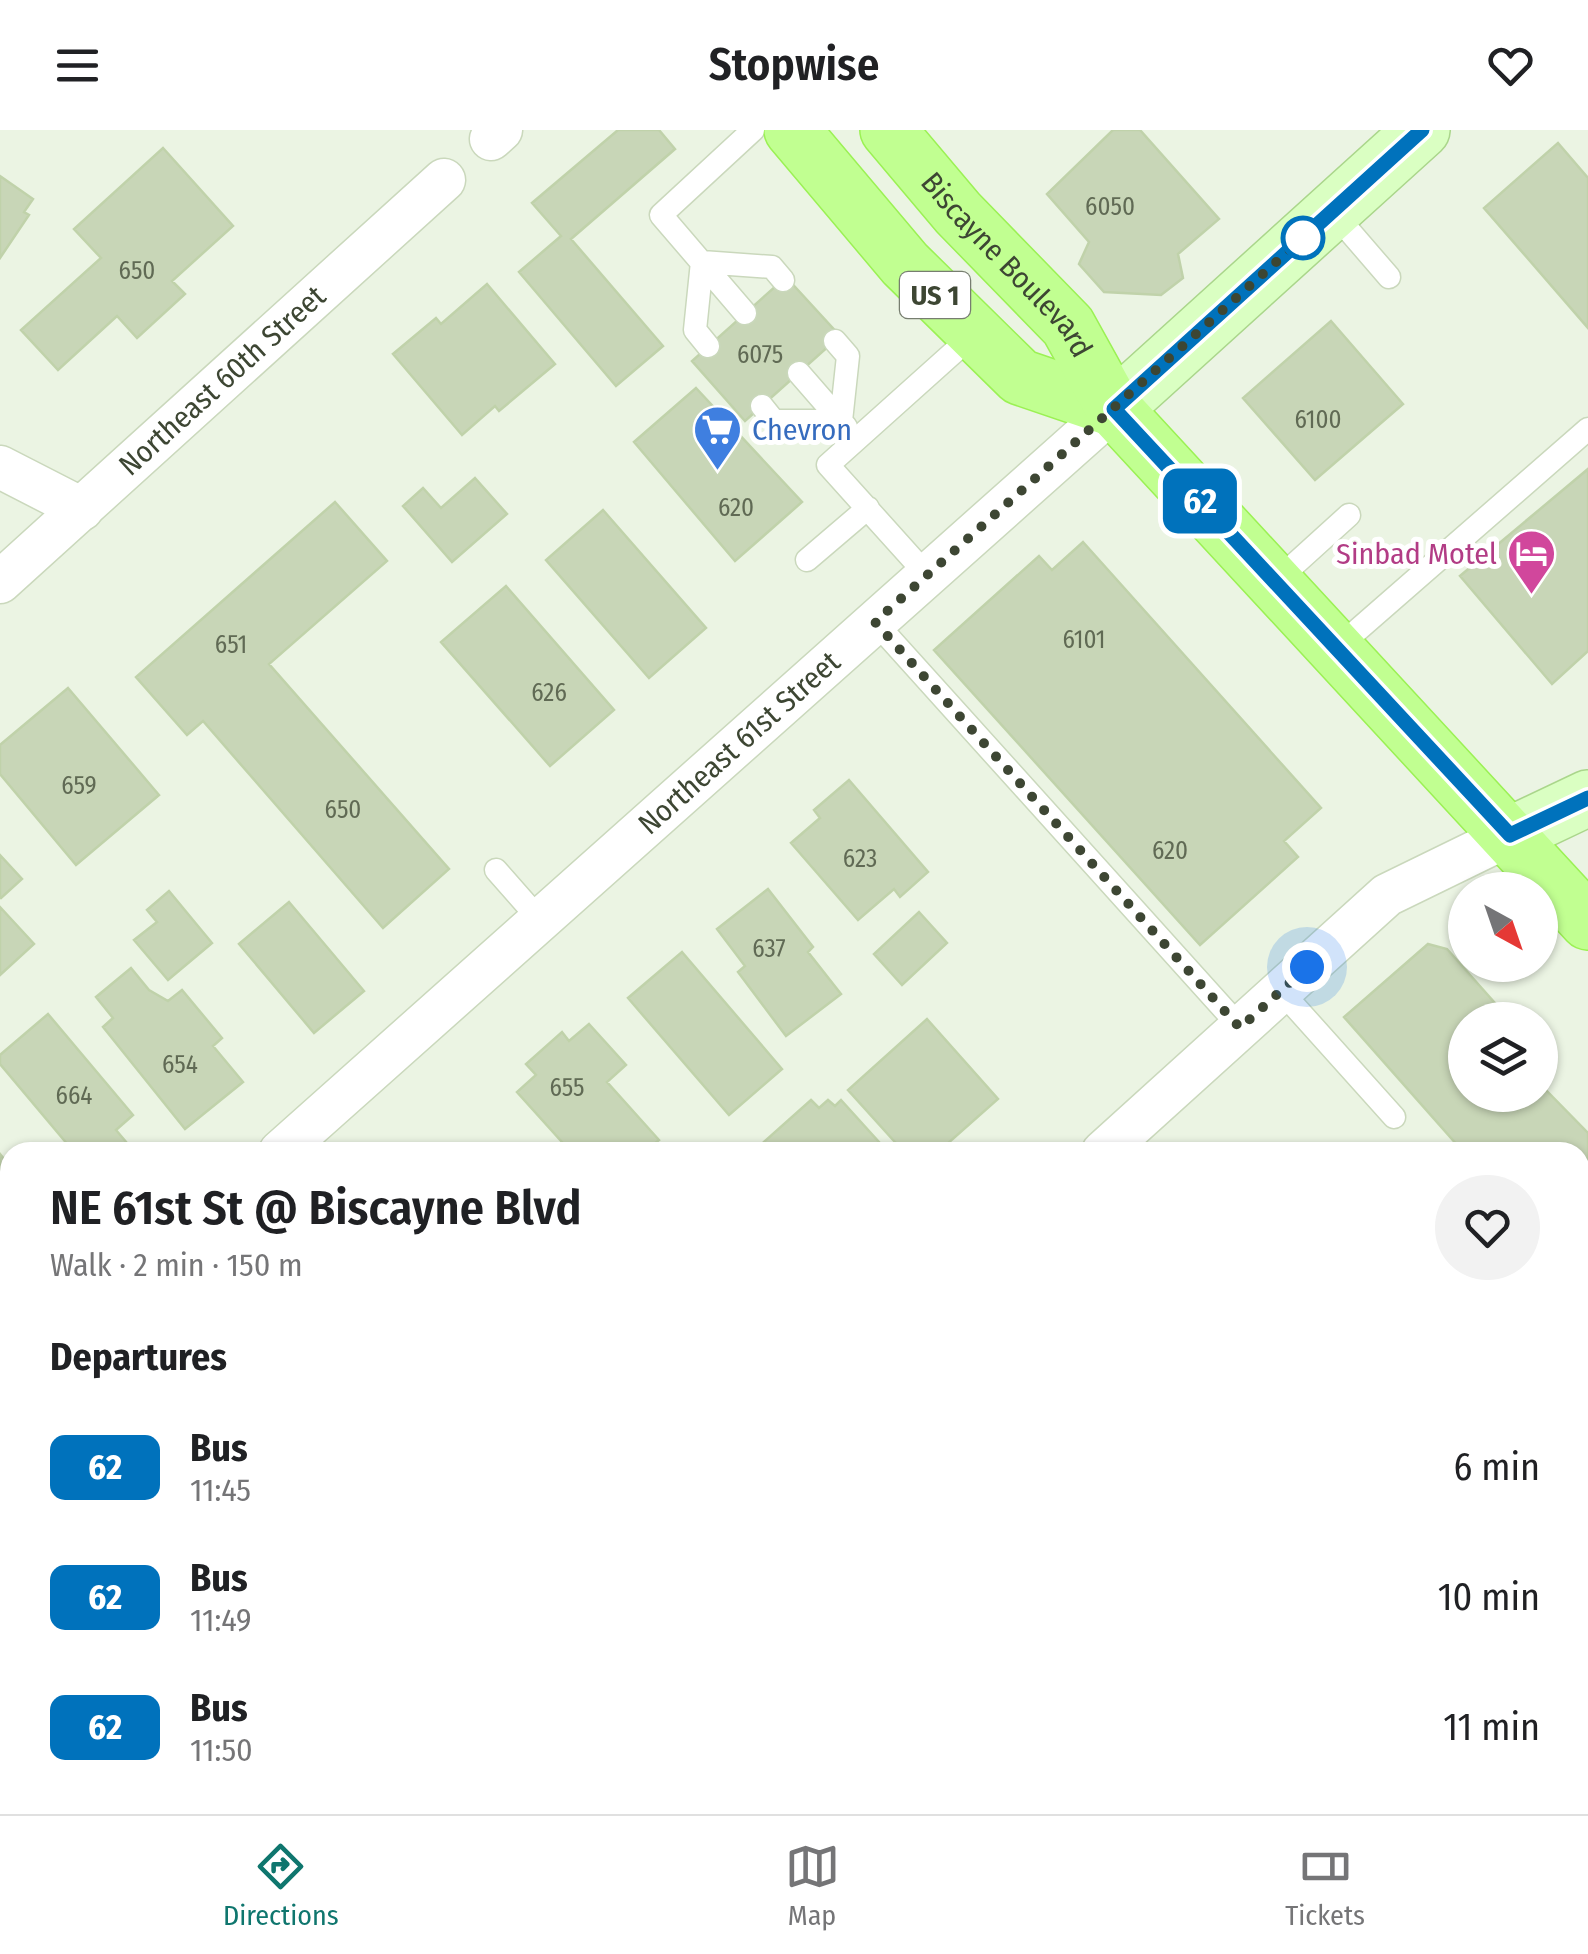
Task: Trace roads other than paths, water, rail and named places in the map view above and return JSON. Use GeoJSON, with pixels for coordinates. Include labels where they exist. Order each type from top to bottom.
{"type":"FeatureCollection","features":[{"type":"Feature","properties":{"kind":"main road","name":"Biscayne Boulevard"},"geometry":{"type":"LineString","coordinates":[[792,130],[840,190],[973,335],[1020,377],[1114,409]]}},
{"type":"Feature","properties":{"kind":"main road","name":"Biscayne Boulevard"},"geometry":{"type":"LineString","coordinates":[[888,130],[958,213],[1068,326],[1114,409],[1588,922]]}},
{"type":"Feature","properties":{"kind":"main road","name":"Northeast 61st Street"},"geometry":{"type":"LineString","coordinates":[[1114,409],[1422,130]]}},
{"type":"Feature","properties":{"kind":"main road"},"geometry":{"type":"LineString","coordinates":[[1510,835],[1588,798]]}},
{"type":"Feature","properties":{"kind":"street","name":"Northeast 60th Street"},"geometry":{"type":"LineString","coordinates":[[7,566],[82,509],[444,180]]}},
{"type":"Feature","properties":{"kind":"street","name":"Northeast 61st Street"},"geometry":{"type":"LineString","coordinates":[[291,1142],[1114,409]]}},
{"type":"Feature","properties":{"kind":"street"},"geometry":{"type":"LineString","coordinates":[[0,467],[82,509]]}},
{"type":"Feature","properties":{"kind":"street"},"geometry":{"type":"LineString","coordinates":[[1114,1142],[1387,895],[1510,835]]}},
{"type":"Feature","properties":{"kind":"lane"},"geometry":{"type":"LineString","coordinates":[[746,313],[661,214],[753,130]]}},
{"type":"Feature","properties":{"kind":"lane"},"geometry":{"type":"LineString","coordinates":[[1332,212],[1389,277]]}},
{"type":"Feature","properties":{"kind":"lane"},"geometry":{"type":"LineString","coordinates":[[702,262],[772,267],[783,280]]}},
{"type":"Feature","properties":{"kind":"lane"},"geometry":{"type":"LineString","coordinates":[[702,262],[695,330],[708,346]]}},
{"type":"Feature","properties":{"kind":"lane"},"geometry":{"type":"LineString","coordinates":[[927,575],[828,464],[973,335]]}},
{"type":"Feature","properties":{"kind":"lane"},"geometry":{"type":"LineString","coordinates":[[834,341],[848,356],[841,421]]}},
{"type":"Feature","properties":{"kind":"lane"},"geometry":{"type":"LineString","coordinates":[[799,373],[858,440]]}},
{"type":"Feature","properties":{"kind":"lane"},"geometry":{"type":"LineString","coordinates":[[762,406],[774,421],[841,421]]}},
{"type":"Feature","properties":{"kind":"lane"},"geometry":{"type":"LineString","coordinates":[[1337,648],[1588,429]]}},
{"type":"Feature","properties":{"kind":"lane"},"geometry":{"type":"LineString","coordinates":[[807,560],[868,508]]}},
{"type":"Feature","properties":{"kind":"lane"},"geometry":{"type":"LineString","coordinates":[[1275,582],[1349,515]]}},
{"type":"Feature","properties":{"kind":"lane"},"geometry":{"type":"LineString","coordinates":[[875,622],[1240,1028]]}},
{"type":"Feature","properties":{"kind":"lane"},"geometry":{"type":"LineString","coordinates":[[496,870],[540,920]]}},
{"type":"Feature","properties":{"kind":"lane"},"geometry":{"type":"LineString","coordinates":[[1280,991],[1394,1118]]}},
{"type":"Feature","properties":{"kind":"place","name":"Chevron"},"geometry":{"type":"Point","coordinates":[717,472]}},
{"type":"Feature","properties":{"kind":"place","name":"Sinbad Motel"},"geometry":{"type":"Point","coordinates":[1532,596]}}]}
